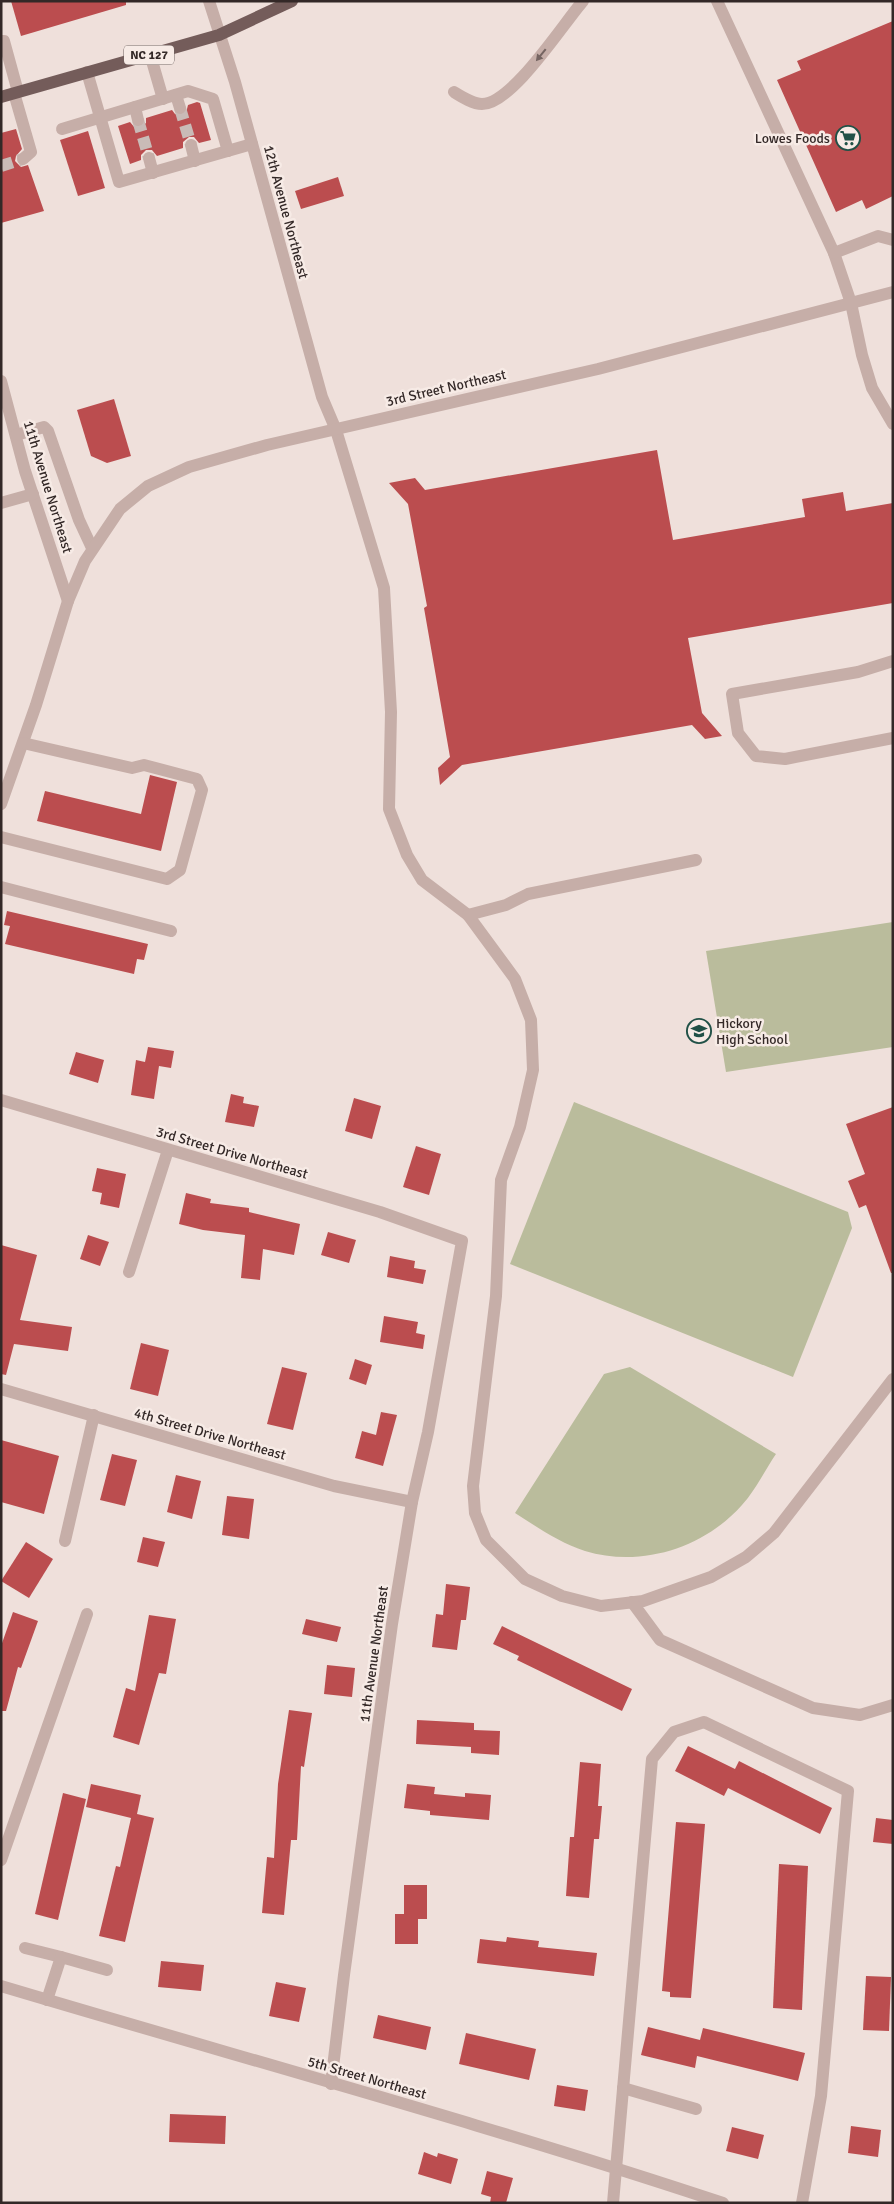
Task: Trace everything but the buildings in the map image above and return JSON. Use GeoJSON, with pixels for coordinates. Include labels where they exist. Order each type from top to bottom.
{"type":"FeatureCollection","features":[{"type":"Feature","properties":{"kind":"main road","name":"NC 127"},"geometry":{"type":"LineString","coordinates":[[11,94],[219,35],[292,1]]}},
{"type":"Feature","properties":{"kind":"street","name":"12th Avenue Northeast"},"geometry":{"type":"LineString","coordinates":[[209,1],[252,144],[322,397],[336,430],[384,588],[391,712],[388,809],[407,855],[422,880],[468,915],[515,979],[531,1020],[533,1070],[520,1127],[501,1180],[496,1296],[473,1486],[476,1513],[486,1540],[525,1579],[562,1596],[601,1606],[643,1601],[711,1576],[753,1551],[774,1533],[893,1379]]}},
{"type":"Feature","properties":{"kind":"street"},"geometry":{"type":"LineString","coordinates":[[454,92],[465,99],[482,104],[498,99],[524,76],[583,1]]}},
{"type":"Feature","properties":{"kind":"street"},"geometry":{"type":"LineString","coordinates":[[717,1],[834,253],[852,303],[870,382],[893,424]]}},
{"type":"Feature","properties":{"kind":"street"},"geometry":{"type":"LineString","coordinates":[[2,38],[11,94],[31,152],[23,159]]}},
{"type":"Feature","properties":{"kind":"street"},"geometry":{"type":"LineString","coordinates":[[150,54],[164,99]]}},
{"type":"Feature","properties":{"kind":"street"},"geometry":{"type":"LineString","coordinates":[[87,72],[119,182],[252,144]]}},
{"type":"Feature","properties":{"kind":"street"},"geometry":{"type":"LineString","coordinates":[[62,129],[188,91],[213,99],[228,151]]}},
{"type":"Feature","properties":{"kind":"street"},"geometry":{"type":"LineString","coordinates":[[176,95],[180,108]]}},
{"type":"Feature","properties":{"kind":"street"},"geometry":{"type":"LineString","coordinates":[[135,107],[138,120]]}},
{"type":"Feature","properties":{"kind":"street"},"geometry":{"type":"LineString","coordinates":[[191,146],[195,160]]}},
{"type":"Feature","properties":{"kind":"street"},"geometry":{"type":"LineString","coordinates":[[149,158],[153,173]]}},
{"type":"Feature","properties":{"kind":"street"},"geometry":{"type":"LineString","coordinates":[[834,253],[878,236],[893,240]]}},
{"type":"Feature","properties":{"kind":"street","name":"3rd Street Northeast"},"geometry":{"type":"LineString","coordinates":[[1,804],[68,601],[92,548],[120,509],[148,486],[189,467],[232,455],[440,404],[598,369],[893,292]]}},
{"type":"Feature","properties":{"kind":"street","name":"11th Avenue Northeast"},"geometry":{"type":"LineString","coordinates":[[1,381],[33,494],[68,601]]}},
{"type":"Feature","properties":{"kind":"street"},"geometry":{"type":"LineString","coordinates":[[16,435],[44,427],[48,431],[79,520],[92,548]]}},
{"type":"Feature","properties":{"kind":"street"},"geometry":{"type":"LineString","coordinates":[[1,503],[33,494]]}},
{"type":"Feature","properties":{"kind":"street"},"geometry":{"type":"LineString","coordinates":[[893,661],[858,672],[732,694],[738,733],[756,756],[785,759],[893,738]]}},
{"type":"Feature","properties":{"kind":"street"},"geometry":{"type":"LineString","coordinates":[[1,837],[167,879],[180,870],[202,790],[197,779],[144,765],[132,768],[22,743]]}},
{"type":"Feature","properties":{"kind":"street"},"geometry":{"type":"LineString","coordinates":[[468,915],[506,905],[528,894],[696,860]]}},
{"type":"Feature","properties":{"kind":"street"},"geometry":{"type":"LineString","coordinates":[[1,887],[171,931]]}},
{"type":"Feature","properties":{"kind":"street","name":"3rd Street Drive Northeast"},"geometry":{"type":"LineString","coordinates":[[1,1100],[380,1212],[453,1238]]}},
{"type":"Feature","properties":{"kind":"street"},"geometry":{"type":"LineString","coordinates":[[129,1272],[168,1150]]}},
{"type":"Feature","properties":{"kind":"street","name":"11th Avenue Northeast"},"geometry":{"type":"LineString","coordinates":[[331,2084],[392,1624],[412,1502],[428,1432],[462,1241],[453,1238]]}},
{"type":"Feature","properties":{"kind":"street","name":"4th Street Drive Northeast"},"geometry":{"type":"LineString","coordinates":[[1,1389],[334,1486],[412,1502]]}},
{"type":"Feature","properties":{"kind":"street"},"geometry":{"type":"LineString","coordinates":[[64,1541],[94,1415]]}},
{"type":"Feature","properties":{"kind":"street"},"geometry":{"type":"LineString","coordinates":[[632,1602],[660,1640],[813,1708],[860,1715],[893,1705]]}},
{"type":"Feature","properties":{"kind":"street"},"geometry":{"type":"LineString","coordinates":[[1,1860],[87,1614]]}},
{"type":"Feature","properties":{"kind":"street"},"geometry":{"type":"LineString","coordinates":[[613,2203],[652,1759],[674,1732],[704,1722],[848,1791],[821,2096],[802,2203]]}},
{"type":"Feature","properties":{"kind":"street"},"geometry":{"type":"LineString","coordinates":[[25,1948],[108,1970]]}},
{"type":"Feature","properties":{"kind":"street"},"geometry":{"type":"LineString","coordinates":[[46,2000],[61,1957]]}},
{"type":"Feature","properties":{"kind":"street","name":"5th Street Northeast"},"geometry":{"type":"LineString","coordinates":[[1,1986],[616,2167],[723,2203]]}},
{"type":"Feature","properties":{"kind":"street"},"geometry":{"type":"LineString","coordinates":[[623,2088],[696,2109]]}},
{"type":"Feature","properties":{"kind":"green space"},"geometry":{"type":"Polygon","coordinates":[[[893,922],[893,1047],[726,1072],[706,951],[893,922]]]}},
{"type":"Feature","properties":{"kind":"green space"},"geometry":{"type":"Polygon","coordinates":[[[574,1102],[848,1212],[852,1228],[793,1377],[510,1264],[574,1102]]]}},
{"type":"Feature","properties":{"kind":"green space"},"geometry":{"type":"Polygon","coordinates":[[[630,1367],[776,1454],[756,1487],[742,1505],[727,1520],[709,1533],[690,1543],[649,1555],[628,1557],[606,1556],[567,1544],[515,1513],[604,1374],[630,1367]]]}},
{"type":"Feature","properties":{"kind":"tunnel"},"geometry":{"type":"LineString","coordinates":[[180,108],[191,145]]}},
{"type":"Feature","properties":{"kind":"tunnel"},"geometry":{"type":"LineString","coordinates":[[138,120],[149,158]]}},
{"type":"Feature","properties":{"kind":"tunnel"},"geometry":{"type":"LineString","coordinates":[[1,166],[23,159]]}},
{"type":"Feature","properties":{"kind":"place","name":"Lowes Foods"},"geometry":{"type":"Point","coordinates":[848,138]}},
{"type":"Feature","properties":{"kind":"place","name":"Hickory High School"},"geometry":{"type":"Point","coordinates":[699,1031]}}]}
